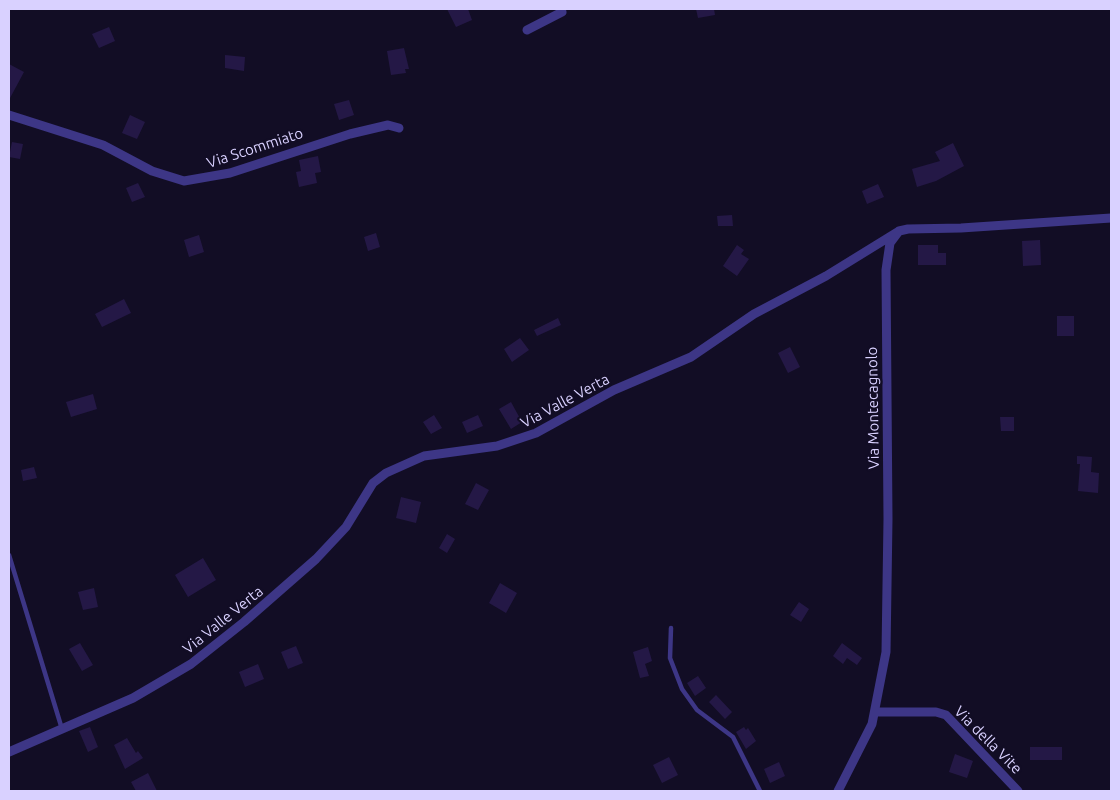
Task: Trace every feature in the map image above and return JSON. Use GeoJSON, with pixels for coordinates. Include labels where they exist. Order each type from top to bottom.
{"type":"FeatureCollection","features":[{"type":"Feature","properties":{"kind":"street"},"geometry":{"type":"LineString","coordinates":[[527,30],[563,10]]}},
{"type":"Feature","properties":{"kind":"street","name":"Via Scommiato"},"geometry":{"type":"LineString","coordinates":[[9,115],[103,145],[152,171],[184,181],[230,173],[350,134],[388,126],[399,128]]}},
{"type":"Feature","properties":{"kind":"street"},"geometry":{"type":"LineString","coordinates":[[899,231],[908,228],[961,228],[1111,218]]}},
{"type":"Feature","properties":{"kind":"street","name":"Via Montecagnolo"},"geometry":{"type":"LineString","coordinates":[[838,791],[866,738],[876,712],[884,668],[887,635],[888,519],[886,266],[890,243],[899,231]]}},
{"type":"Feature","properties":{"kind":"street","name":"Via Valle Verta"},"geometry":{"type":"LineString","coordinates":[[9,752],[128,700],[166,680],[226,637],[300,574],[331,544],[353,518],[370,488],[381,476],[424,456],[497,446],[536,433],[614,390],[685,360],[754,314],[826,276],[899,231]]}},
{"type":"Feature","properties":{"kind":"street","name":"Via della Vite"},"geometry":{"type":"LineString","coordinates":[[876,712],[936,712],[946,716],[1018,791]]}},
{"type":"Feature","properties":{"kind":"lane"},"geometry":{"type":"LineString","coordinates":[[9,555],[62,729]]}},
{"type":"Feature","properties":{"kind":"lane"},"geometry":{"type":"LineString","coordinates":[[671,628],[669,651],[682,689],[697,710],[733,737],[760,791]]}},
{"type":"Feature","properties":{"kind":"building"},"geometry":{"type":"Polygon","coordinates":[[[447,9],[468,9],[472,20],[456,27],[447,9]]]}},
{"type":"Feature","properties":{"kind":"building"},"geometry":{"type":"Polygon","coordinates":[[[696,9],[714,9],[715,15],[698,18],[696,9]]]}},
{"type":"Feature","properties":{"kind":"building"},"geometry":{"type":"Polygon","coordinates":[[[109,27],[115,41],[99,48],[92,34],[109,27]]]}},
{"type":"Feature","properties":{"kind":"building"},"geometry":{"type":"Polygon","coordinates":[[[404,48],[409,69],[405,69],[406,73],[391,75],[387,51],[404,48]]]}},
{"type":"Feature","properties":{"kind":"building"},"geometry":{"type":"Polygon","coordinates":[[[225,55],[245,57],[244,71],[225,68],[225,55]]]}},
{"type":"Feature","properties":{"kind":"building"},"geometry":{"type":"Polygon","coordinates":[[[9,64],[24,72],[9,100],[9,64]]]}},
{"type":"Feature","properties":{"kind":"building"},"geometry":{"type":"Polygon","coordinates":[[[349,100],[354,115],[339,120],[334,104],[349,100]]]}},
{"type":"Feature","properties":{"kind":"building"},"geometry":{"type":"Polygon","coordinates":[[[130,115],[145,122],[137,139],[122,133],[130,115]]]}},
{"type":"Feature","properties":{"kind":"building"},"geometry":{"type":"Polygon","coordinates":[[[12,142],[23,144],[20,159],[9,157],[12,142]]]}},
{"type":"Feature","properties":{"kind":"building"},"geometry":{"type":"Polygon","coordinates":[[[953,143],[964,166],[936,181],[917,187],[912,169],[940,161],[935,152],[953,143]]]}},
{"type":"Feature","properties":{"kind":"building"},"geometry":{"type":"Polygon","coordinates":[[[318,156],[321,172],[315,173],[317,183],[299,187],[296,172],[301,171],[299,160],[318,156]]]}},
{"type":"Feature","properties":{"kind":"building"},"geometry":{"type":"Polygon","coordinates":[[[138,183],[145,197],[132,202],[126,188],[138,183]]]}},
{"type":"Feature","properties":{"kind":"building"},"geometry":{"type":"Polygon","coordinates":[[[878,184],[884,197],[867,204],[862,191],[878,184]]]}},
{"type":"Feature","properties":{"kind":"building"},"geometry":{"type":"Polygon","coordinates":[[[732,215],[733,226],[718,226],[717,216],[732,215]]]}},
{"type":"Feature","properties":{"kind":"building"},"geometry":{"type":"Polygon","coordinates":[[[376,233],[380,247],[368,251],[364,237],[376,233]]]}},
{"type":"Feature","properties":{"kind":"building"},"geometry":{"type":"Polygon","coordinates":[[[199,235],[204,252],[189,257],[184,240],[199,235]]]}},
{"type":"Feature","properties":{"kind":"building"},"geometry":{"type":"Polygon","coordinates":[[[1040,240],[1041,265],[1023,266],[1022,241],[1040,240]]]}},
{"type":"Feature","properties":{"kind":"building"},"geometry":{"type":"Polygon","coordinates":[[[737,245],[744,250],[741,254],[749,259],[737,276],[723,266],[737,245]]]}},
{"type":"Feature","properties":{"kind":"building"},"geometry":{"type":"Polygon","coordinates":[[[918,245],[938,245],[938,253],[946,253],[946,265],[918,265],[918,245]]]}},
{"type":"Feature","properties":{"kind":"building"},"geometry":{"type":"Polygon","coordinates":[[[124,299],[131,313],[102,327],[95,314],[124,299]]]}},
{"type":"Feature","properties":{"kind":"building"},"geometry":{"type":"Polygon","coordinates":[[[1057,316],[1074,316],[1074,336],[1057,336],[1057,316]]]}},
{"type":"Feature","properties":{"kind":"building"},"geometry":{"type":"Polygon","coordinates":[[[558,318],[561,325],[537,336],[534,330],[558,318]]]}},
{"type":"Feature","properties":{"kind":"building"},"geometry":{"type":"Polygon","coordinates":[[[520,338],[529,350],[512,362],[504,349],[520,338]]]}},
{"type":"Feature","properties":{"kind":"building"},"geometry":{"type":"Polygon","coordinates":[[[790,347],[800,367],[788,373],[778,353],[790,347]]]}},
{"type":"Feature","properties":{"kind":"building"},"geometry":{"type":"Polygon","coordinates":[[[93,394],[97,409],[71,417],[66,402],[93,394]]]}},
{"type":"Feature","properties":{"kind":"building"},"geometry":{"type":"Polygon","coordinates":[[[511,402],[522,422],[511,429],[499,409],[511,402]]]}},
{"type":"Feature","properties":{"kind":"building"},"geometry":{"type":"Polygon","coordinates":[[[434,415],[442,428],[431,434],[423,422],[434,415]]]}},
{"type":"Feature","properties":{"kind":"building"},"geometry":{"type":"Polygon","coordinates":[[[478,415],[483,426],[467,433],[462,422],[478,415]]]}},
{"type":"Feature","properties":{"kind":"building"},"geometry":{"type":"Polygon","coordinates":[[[1000,417],[1014,417],[1014,431],[1001,431],[1000,417]]]}},
{"type":"Feature","properties":{"kind":"building"},"geometry":{"type":"Polygon","coordinates":[[[1077,456],[1092,457],[1091,472],[1099,473],[1098,493],[1078,491],[1080,464],[1077,464],[1077,456]]]}},
{"type":"Feature","properties":{"kind":"building"},"geometry":{"type":"Polygon","coordinates":[[[34,467],[37,478],[23,481],[21,470],[34,467]]]}},
{"type":"Feature","properties":{"kind":"building"},"geometry":{"type":"Polygon","coordinates":[[[476,483],[489,490],[478,510],[465,504],[476,483]]]}},
{"type":"Feature","properties":{"kind":"building"},"geometry":{"type":"Polygon","coordinates":[[[401,497],[421,502],[416,523],[396,518],[401,497]]]}},
{"type":"Feature","properties":{"kind":"building"},"geometry":{"type":"Polygon","coordinates":[[[447,534],[455,539],[447,553],[439,548],[447,534]]]}},
{"type":"Feature","properties":{"kind":"building"},"geometry":{"type":"Polygon","coordinates":[[[203,558],[216,580],[188,597],[175,575],[203,558]]]}},
{"type":"Feature","properties":{"kind":"building"},"geometry":{"type":"Polygon","coordinates":[[[500,583],[517,593],[506,613],[489,603],[500,583]]]}},
{"type":"Feature","properties":{"kind":"building"},"geometry":{"type":"Polygon","coordinates":[[[94,588],[98,607],[83,610],[78,592],[94,588]]]}},
{"type":"Feature","properties":{"kind":"building"},"geometry":{"type":"Polygon","coordinates":[[[799,602],[809,609],[801,622],[790,615],[799,602]]]}},
{"type":"Feature","properties":{"kind":"building"},"geometry":{"type":"Polygon","coordinates":[[[80,643],[93,665],[82,671],[69,649],[80,643]]]}},
{"type":"Feature","properties":{"kind":"building"},"geometry":{"type":"Polygon","coordinates":[[[842,643],[862,658],[857,665],[847,658],[843,664],[833,656],[842,643]]]}},
{"type":"Feature","properties":{"kind":"building"},"geometry":{"type":"Polygon","coordinates":[[[296,646],[303,663],[288,669],[281,652],[296,646]]]}},
{"type":"Feature","properties":{"kind":"building"},"geometry":{"type":"Polygon","coordinates":[[[648,647],[652,661],[645,664],[649,676],[640,678],[633,652],[648,647]]]}},
{"type":"Feature","properties":{"kind":"building"},"geometry":{"type":"Polygon","coordinates":[[[258,664],[264,679],[245,687],[239,672],[258,664]]]}},
{"type":"Feature","properties":{"kind":"building"},"geometry":{"type":"Polygon","coordinates":[[[698,676],[706,688],[695,696],[687,683],[698,676]]]}},
{"type":"Feature","properties":{"kind":"building"},"geometry":{"type":"Polygon","coordinates":[[[716,695],[732,712],[725,719],[709,702],[716,695]]]}},
{"type":"Feature","properties":{"kind":"building"},"geometry":{"type":"Polygon","coordinates":[[[90,727],[98,747],[88,752],[79,731],[90,727]]]}},
{"type":"Feature","properties":{"kind":"building"},"geometry":{"type":"Polygon","coordinates":[[[744,727],[746,730],[748,728],[756,741],[746,749],[736,732],[744,727]]]}},
{"type":"Feature","properties":{"kind":"building"},"geometry":{"type":"Polygon","coordinates":[[[127,738],[136,753],[138,751],[143,758],[125,769],[114,745],[127,738]]]}},
{"type":"Feature","properties":{"kind":"building"},"geometry":{"type":"Polygon","coordinates":[[[1030,747],[1062,747],[1062,760],[1030,760],[1030,747]]]}},
{"type":"Feature","properties":{"kind":"building"},"geometry":{"type":"Polygon","coordinates":[[[955,754],[973,761],[967,778],[949,772],[955,754]]]}},
{"type":"Feature","properties":{"kind":"building"},"geometry":{"type":"Polygon","coordinates":[[[669,757],[678,775],[662,783],[653,765],[669,757]]]}},
{"type":"Feature","properties":{"kind":"building"},"geometry":{"type":"Polygon","coordinates":[[[779,762],[785,776],[770,783],[764,769],[779,762]]]}},
{"type":"Feature","properties":{"kind":"building"},"geometry":{"type":"Polygon","coordinates":[[[148,773],[157,791],[136,791],[131,782],[148,773]]]}}]}
